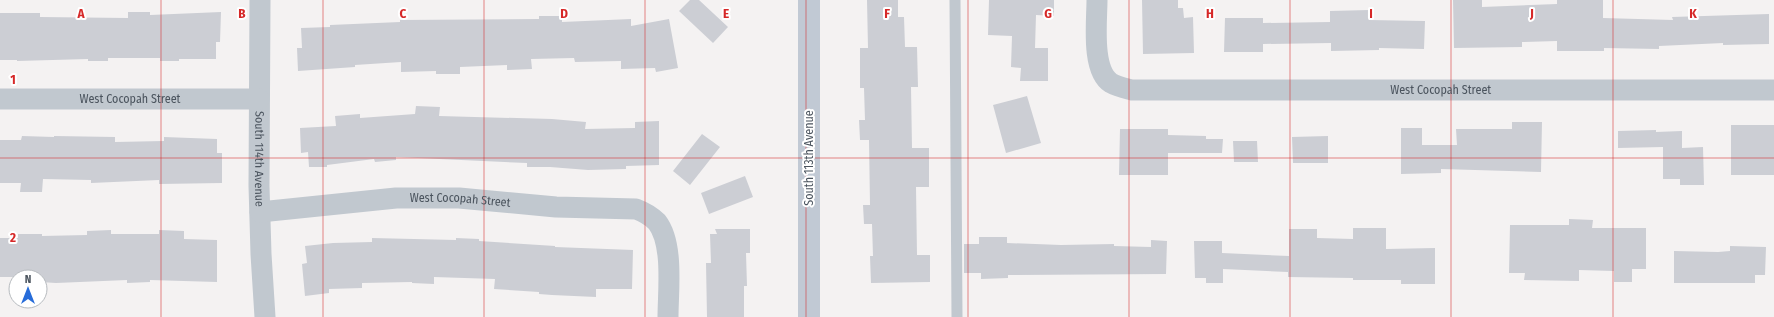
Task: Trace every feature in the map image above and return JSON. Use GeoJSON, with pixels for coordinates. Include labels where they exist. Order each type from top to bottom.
{"type":"FeatureCollection","features":[{"type":"Feature","properties":{"kind":"street","name":"South 114th Avenue"},"geometry":{"type":"LineString","coordinates":[[260,0],[260,212],[265,317]]}},
{"type":"Feature","properties":{"kind":"street","name":"South 113th Avenue"},"geometry":{"type":"LineString","coordinates":[[809,0],[809,317]]}},
{"type":"Feature","properties":{"kind":"street","name":"West Cocopah Street"},"geometry":{"type":"LineString","coordinates":[[1097,0],[1099,62],[1104,75],[1110,82],[1120,88],[1143,90],[1774,90]]}},
{"type":"Feature","properties":{"kind":"street","name":"West Cocopah Street"},"geometry":{"type":"LineString","coordinates":[[0,99],[260,99]]}},
{"type":"Feature","properties":{"kind":"street","name":"West Cocopah Street"},"geometry":{"type":"LineString","coordinates":[[260,212],[396,198],[438,197],[556,207],[636,209],[647,214],[657,222],[663,232],[668,256],[668,317]]}},
{"type":"Feature","properties":{"kind":"lane"},"geometry":{"type":"LineString","coordinates":[[955,0],[957,317]]}},
{"type":"Feature","properties":{"kind":"building"},"geometry":{"type":"Polygon","coordinates":[[[690,0],[699,0],[728,27],[713,43],[679,11],[690,0]]]}},
{"type":"Feature","properties":{"kind":"building"},"geometry":{"type":"Polygon","coordinates":[[[867,0],[898,0],[898,17],[904,17],[905,47],[917,47],[918,87],[911,87],[912,148],[929,148],[929,187],[916,187],[917,255],[930,255],[930,282],[871,283],[870,256],[873,256],[872,224],[864,224],[863,205],[870,205],[869,140],[860,140],[859,120],[865,120],[864,88],[860,88],[860,48],[868,48],[867,0]]]}},
{"type":"Feature","properties":{"kind":"building"},"geometry":{"type":"Polygon","coordinates":[[[989,0],[1054,0],[1054,16],[1036,15],[1035,48],[1048,48],[1048,81],[1020,81],[1021,68],[1011,67],[1012,36],[988,35],[989,0]]]}},
{"type":"Feature","properties":{"kind":"building"},"geometry":{"type":"Polygon","coordinates":[[[1142,0],[1178,0],[1178,8],[1183,8],[1184,18],[1193,17],[1194,53],[1143,54],[1142,0]]]}},
{"type":"Feature","properties":{"kind":"building"},"geometry":{"type":"Polygon","coordinates":[[[1453,0],[1482,0],[1482,7],[1557,4],[1557,0],[1603,0],[1603,18],[1673,20],[1672,17],[1769,14],[1769,44],[1723,45],[1723,43],[1659,46],[1659,49],[1604,48],[1604,51],[1557,51],[1557,41],[1522,42],[1522,47],[1454,48],[1453,0]]]}},
{"type":"Feature","properties":{"kind":"building"},"geometry":{"type":"Polygon","coordinates":[[[1369,10],[1369,20],[1425,21],[1424,49],[1379,48],[1379,50],[1331,51],[1331,43],[1263,44],[1263,52],[1224,52],[1225,18],[1263,18],[1263,23],[1330,22],[1330,11],[1369,10]]]}},
{"type":"Feature","properties":{"kind":"building"},"geometry":{"type":"Polygon","coordinates":[[[128,12],[150,12],[150,15],[221,12],[220,42],[216,42],[216,59],[179,59],[179,61],[160,61],[160,58],[108,58],[108,61],[88,61],[88,59],[0,60],[0,13],[40,13],[40,17],[128,18],[128,12]]]}},
{"type":"Feature","properties":{"kind":"building"},"geometry":{"type":"Polygon","coordinates":[[[539,16],[562,16],[562,22],[631,19],[631,26],[669,19],[678,68],[656,72],[655,68],[621,69],[621,61],[575,62],[574,58],[531,59],[532,69],[507,70],[507,65],[460,67],[460,74],[436,74],[436,71],[401,72],[401,62],[298,71],[297,48],[302,48],[301,28],[330,27],[330,25],[400,22],[400,20],[539,19],[539,16]]]}},
{"type":"Feature","properties":{"kind":"building"},"geometry":{"type":"Polygon","coordinates":[[[1027,96],[1041,143],[1006,153],[993,105],[1027,96]]]}},
{"type":"Feature","properties":{"kind":"building"},"geometry":{"type":"Polygon","coordinates":[[[416,106],[440,107],[439,116],[552,119],[586,122],[585,129],[635,128],[635,122],[659,121],[659,165],[626,166],[626,169],[588,170],[527,167],[527,163],[396,157],[396,160],[375,162],[374,159],[327,165],[327,167],[309,167],[308,152],[301,153],[300,128],[336,126],[335,116],[360,114],[360,118],[415,114],[416,106]]]}},
{"type":"Feature","properties":{"kind":"building"},"geometry":{"type":"Polygon","coordinates":[[[1512,122],[1542,122],[1541,172],[1441,169],[1441,173],[1401,174],[1401,128],[1422,128],[1422,145],[1457,145],[1456,129],[1512,129],[1512,122]]]}},
{"type":"Feature","properties":{"kind":"building"},"geometry":{"type":"Polygon","coordinates":[[[1731,125],[1774,125],[1774,175],[1731,175],[1731,125]]]}},
{"type":"Feature","properties":{"kind":"building"},"geometry":{"type":"Polygon","coordinates":[[[1120,129],[1168,129],[1168,135],[1206,136],[1206,139],[1223,139],[1222,153],[1168,153],[1168,175],[1119,175],[1120,129]]]}},
{"type":"Feature","properties":{"kind":"building"},"geometry":{"type":"Polygon","coordinates":[[[1656,130],[1656,132],[1682,131],[1682,148],[1703,147],[1704,185],[1680,185],[1680,179],[1663,179],[1663,147],[1618,148],[1618,131],[1656,130]]]}},
{"type":"Feature","properties":{"kind":"building"},"geometry":{"type":"Polygon","coordinates":[[[702,134],[720,147],[690,185],[673,171],[702,134]]]}},
{"type":"Feature","properties":{"kind":"building"},"geometry":{"type":"Polygon","coordinates":[[[22,136],[115,137],[115,142],[164,141],[164,137],[217,139],[217,153],[222,153],[222,183],[159,184],[159,180],[91,183],[91,180],[43,179],[42,192],[20,192],[21,183],[0,183],[0,140],[21,140],[22,136]]]}},
{"type":"Feature","properties":{"kind":"building"},"geometry":{"type":"Polygon","coordinates":[[[1328,136],[1328,163],[1293,163],[1292,137],[1328,136]]]}},
{"type":"Feature","properties":{"kind":"building"},"geometry":{"type":"Polygon","coordinates":[[[1233,141],[1257,141],[1258,162],[1234,162],[1233,141]]]}},
{"type":"Feature","properties":{"kind":"building"},"geometry":{"type":"Polygon","coordinates":[[[745,176],[753,197],[709,214],[701,193],[745,176]]]}},
{"type":"Feature","properties":{"kind":"building"},"geometry":{"type":"Polygon","coordinates":[[[1569,219],[1593,220],[1592,228],[1646,228],[1646,269],[1632,269],[1632,282],[1614,282],[1614,271],[1579,270],[1579,281],[1524,280],[1525,273],[1509,273],[1510,225],[1569,225],[1569,219]]]}},
{"type":"Feature","properties":{"kind":"building"},"geometry":{"type":"Polygon","coordinates":[[[1353,228],[1386,228],[1386,249],[1435,248],[1435,284],[1401,284],[1401,280],[1353,280],[1353,278],[1288,277],[1288,272],[1223,269],[1223,283],[1206,283],[1206,278],[1195,278],[1194,241],[1222,241],[1222,253],[1289,256],[1289,229],[1317,229],[1317,238],[1353,239],[1353,228]]]}},
{"type":"Feature","properties":{"kind":"building"},"geometry":{"type":"Polygon","coordinates":[[[715,229],[750,229],[750,253],[746,253],[747,286],[744,286],[744,317],[707,317],[706,263],[711,263],[710,234],[717,234],[715,229]]]}},
{"type":"Feature","properties":{"kind":"building"},"geometry":{"type":"Polygon","coordinates":[[[111,230],[111,234],[159,234],[159,230],[184,231],[184,239],[217,240],[217,282],[150,280],[150,282],[127,283],[127,280],[48,282],[48,269],[8,269],[8,277],[0,277],[0,238],[18,238],[18,234],[42,234],[42,236],[87,235],[87,231],[111,230]]]}},
{"type":"Feature","properties":{"kind":"building"},"geometry":{"type":"Polygon","coordinates":[[[979,237],[1007,237],[1007,243],[1061,245],[1114,244],[1114,246],[1151,247],[1151,240],[1167,241],[1166,274],[1008,275],[1008,278],[981,279],[981,273],[964,273],[964,244],[979,244],[979,237]]]}},
{"type":"Feature","properties":{"kind":"building"},"geometry":{"type":"Polygon","coordinates":[[[372,238],[456,240],[456,238],[479,239],[479,241],[555,247],[633,250],[632,289],[596,289],[596,297],[552,295],[539,294],[539,292],[494,289],[495,279],[434,277],[434,284],[412,282],[362,283],[362,288],[329,289],[329,293],[305,296],[302,264],[307,263],[305,246],[333,243],[372,242],[372,238]]]}},
{"type":"Feature","properties":{"kind":"building"},"geometry":{"type":"Polygon","coordinates":[[[1730,246],[1766,247],[1765,275],[1755,275],[1755,283],[1674,283],[1674,251],[1730,251],[1730,246]]]}}]}
